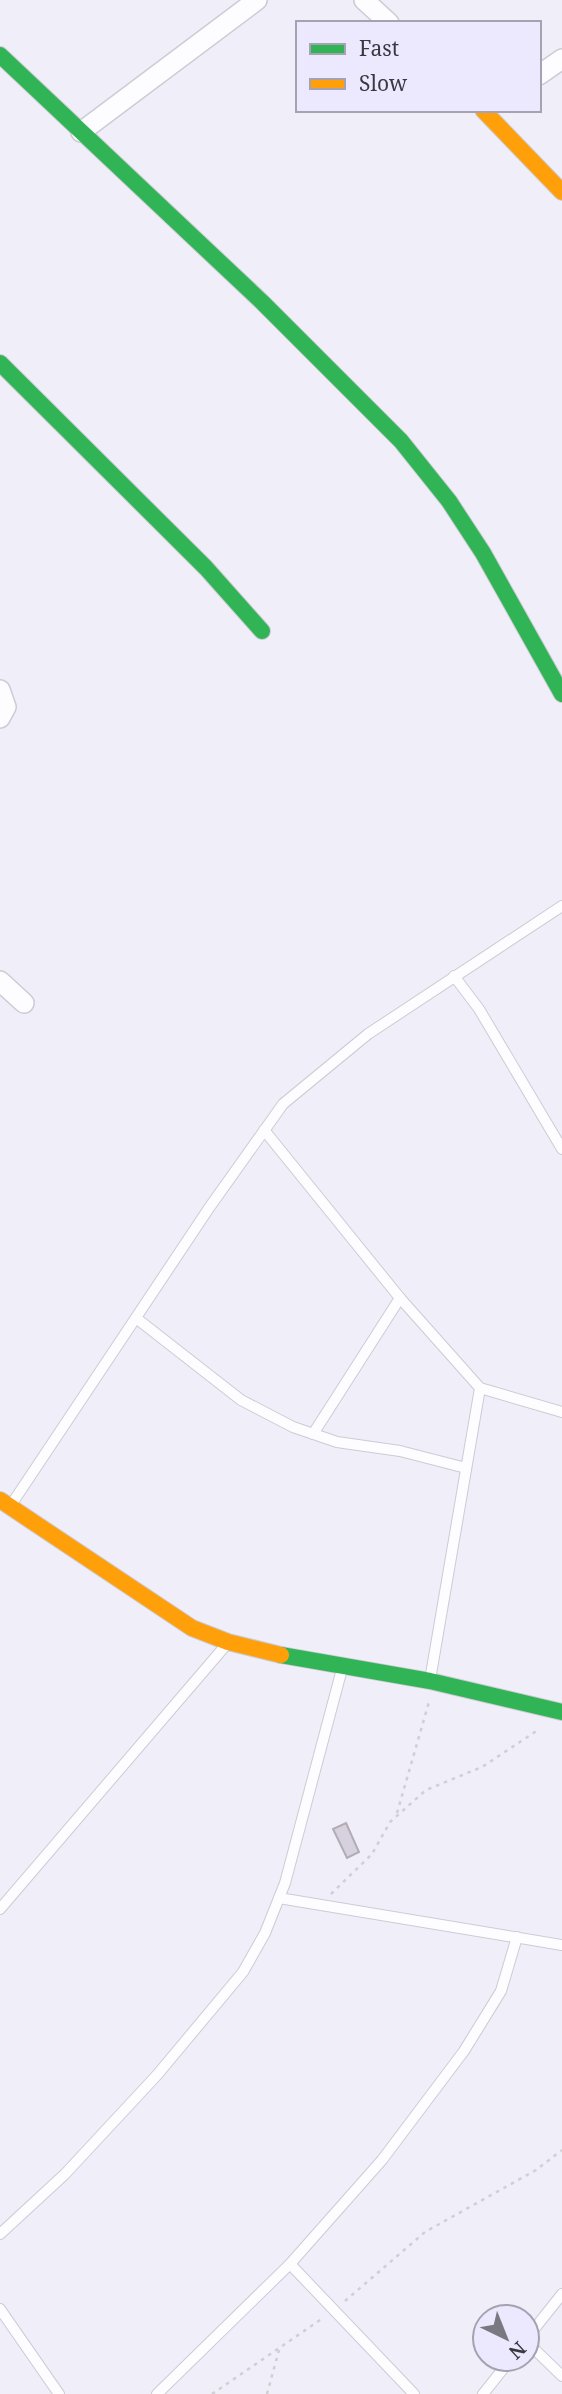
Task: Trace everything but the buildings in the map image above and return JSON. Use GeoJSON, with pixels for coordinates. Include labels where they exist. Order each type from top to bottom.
{"type":"FeatureCollection","features":[{"type":"Feature","properties":{"kind":"street"},"geometry":{"type":"LineString","coordinates":[[81,132],[257,0]]}},
{"type":"Feature","properties":{"kind":"street"},"geometry":{"type":"LineString","coordinates":[[365,0],[387,21]]}},
{"type":"Feature","properties":{"kind":"street"},"geometry":{"type":"LineString","coordinates":[[0,55],[345,383],[401,441],[449,501],[483,553],[562,694]]}},
{"type":"Feature","properties":{"kind":"street"},"geometry":{"type":"LineString","coordinates":[[541,74],[562,59]]}},
{"type":"Feature","properties":{"kind":"street"},"geometry":{"type":"LineString","coordinates":[[487,112],[562,192]]}},
{"type":"Feature","properties":{"kind":"street"},"geometry":{"type":"LineString","coordinates":[[0,363],[206,568],[262,631]]}},
{"type":"Feature","properties":{"kind":"street"},"geometry":{"type":"LineString","coordinates":[[0,690],[6,707],[0,718]]}},
{"type":"Feature","properties":{"kind":"street"},"geometry":{"type":"LineString","coordinates":[[0,981],[24,1003]]}},
{"type":"Feature","properties":{"kind":"street"},"geometry":{"type":"LineString","coordinates":[[5,1503],[192,1628],[228,1642],[433,1682],[562,1712]]}},
{"type":"Feature","properties":{"kind":"lane"},"geometry":{"type":"LineString","coordinates":[[5,1503],[283,1104],[311,1078],[368,1034],[562,906]]}},
{"type":"Feature","properties":{"kind":"lane"},"geometry":{"type":"LineString","coordinates":[[454,976],[485,1019],[562,1149]]}},
{"type":"Feature","properties":{"kind":"lane"},"geometry":{"type":"LineString","coordinates":[[264,1130],[400,1298],[480,1388],[562,1412]]}},
{"type":"Feature","properties":{"kind":"lane"},"geometry":{"type":"LineString","coordinates":[[313,1434],[400,1298]]}},
{"type":"Feature","properties":{"kind":"lane"},"geometry":{"type":"LineString","coordinates":[[135,1318],[242,1400],[313,1434],[337,1442],[400,1451],[466,1468]]}},
{"type":"Feature","properties":{"kind":"lane"},"geometry":{"type":"LineString","coordinates":[[433,1682],[480,1388]]}},
{"type":"Feature","properties":{"kind":"lane"},"geometry":{"type":"LineString","coordinates":[[0,1909],[228,1642]]}},
{"type":"Feature","properties":{"kind":"lane"},"geometry":{"type":"LineString","coordinates":[[0,2234],[74,2164],[156,2075],[243,1972],[265,1933],[279,1898],[343,1666]]}},
{"type":"Feature","properties":{"kind":"lane"},"geometry":{"type":"LineString","coordinates":[[279,1898],[562,1945]]}},
{"type":"Feature","properties":{"kind":"lane"},"geometry":{"type":"LineString","coordinates":[[157,2394],[290,2264],[382,2160],[464,2051],[501,1990],[517,1937]]}},
{"type":"Feature","properties":{"kind":"lane"},"geometry":{"type":"LineString","coordinates":[[290,2264],[414,2394]]}},
{"type":"Feature","properties":{"kind":"lane"},"geometry":{"type":"LineString","coordinates":[[541,2322],[562,2294]]}},
{"type":"Feature","properties":{"kind":"lane"},"geometry":{"type":"LineString","coordinates":[[0,2309],[59,2394]]}},
{"type":"Feature","properties":{"kind":"lane"},"geometry":{"type":"LineString","coordinates":[[541,2354],[562,2376]]}},
{"type":"Feature","properties":{"kind":"lane"},"geometry":{"type":"LineString","coordinates":[[483,2394],[500,2373]]}},
{"type":"Feature","properties":{"kind":"path"},"geometry":{"type":"LineString","coordinates":[[396,1817],[433,1682]]}},
{"type":"Feature","properties":{"kind":"path"},"geometry":{"type":"LineString","coordinates":[[320,1905],[372,1854],[396,1817],[426,1790],[482,1767],[524,1737],[541,1729]]}},
{"type":"Feature","properties":{"kind":"path"},"geometry":{"type":"LineString","coordinates":[[212,2394],[335,2310],[425,2232],[536,2170],[562,2150]]}},
{"type":"Feature","properties":{"kind":"path"},"geometry":{"type":"LineString","coordinates":[[267,2394],[280,2348]]}},
{"type":"Feature","properties":{"kind":"traffic: fast"},"geometry":{"type":"LineString","coordinates":[[0,55],[262,302],[401,441],[449,501],[483,553],[562,694]]}},
{"type":"Feature","properties":{"kind":"traffic: fast"},"geometry":{"type":"LineString","coordinates":[[0,363],[206,568],[262,631]]}},
{"type":"Feature","properties":{"kind":"traffic: fast"},"geometry":{"type":"LineString","coordinates":[[281,1655],[430,1681],[562,1712]]}},
{"type":"Feature","properties":{"kind":"traffic: slow"},"geometry":{"type":"LineString","coordinates":[[485,112],[562,192]]}},
{"type":"Feature","properties":{"kind":"traffic: slow"},"geometry":{"type":"LineString","coordinates":[[0,1500],[192,1628],[228,1642],[281,1655]]}}]}
